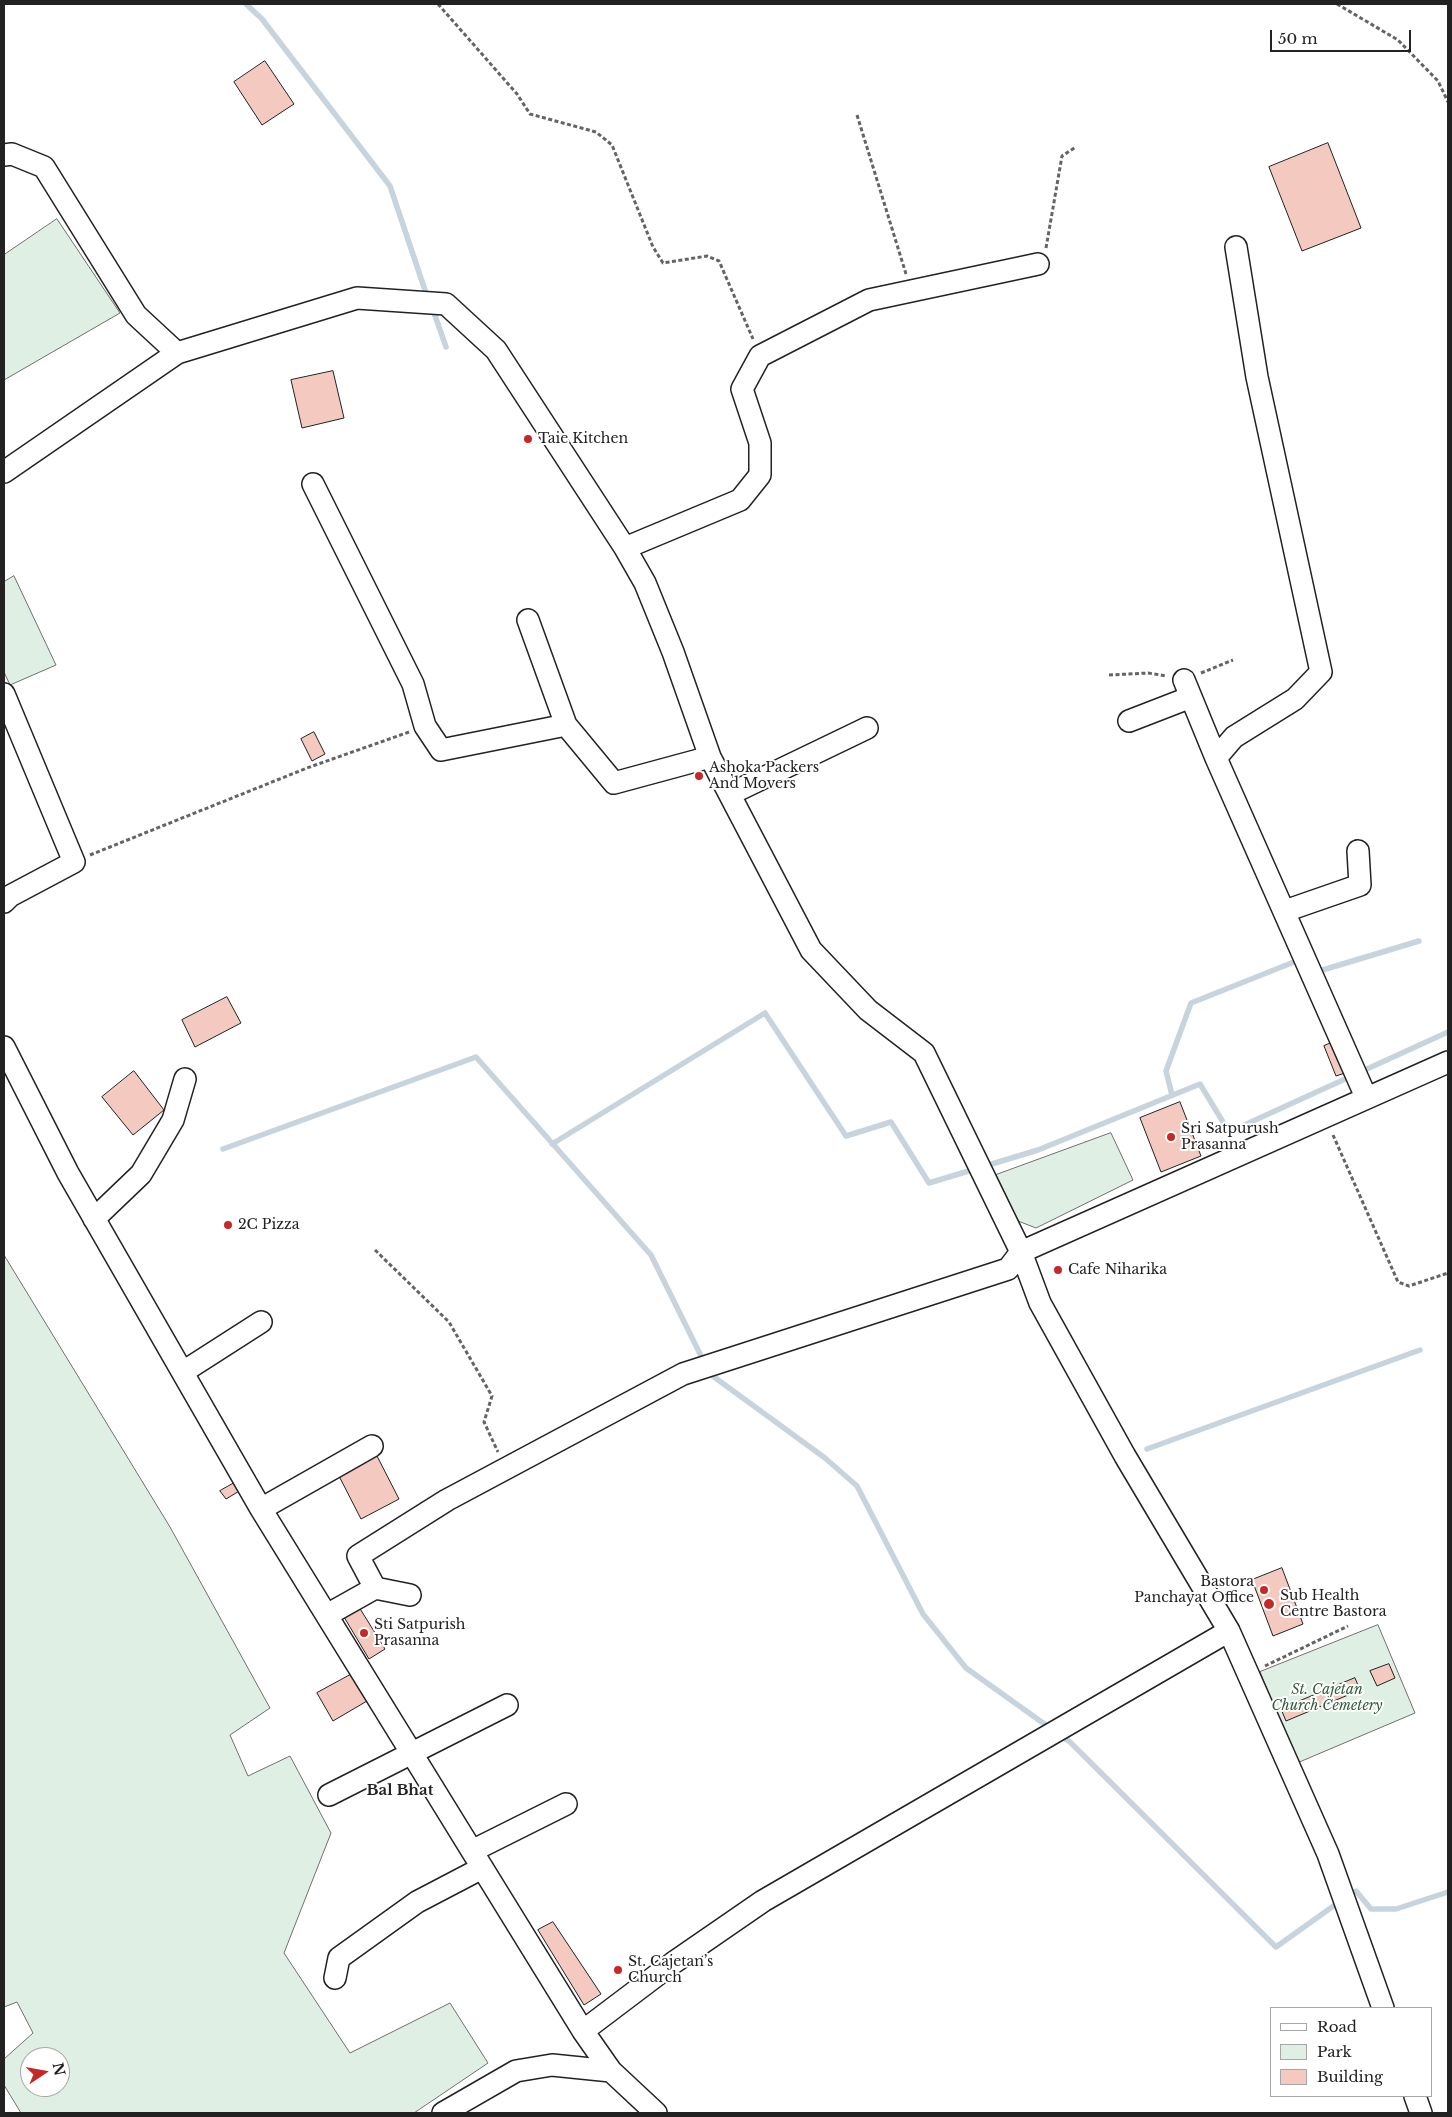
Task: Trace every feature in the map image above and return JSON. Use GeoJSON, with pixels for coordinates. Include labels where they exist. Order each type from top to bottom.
{"type":"FeatureCollection","features":[{"type":"Feature","properties":{"kind":"street"},"geometry":{"type":"LineString","coordinates":[[4,155],[12,154],[44,167],[136,315],[177,353]]}},
{"type":"Feature","properties":{"kind":"street"},"geometry":{"type":"LineString","coordinates":[[1216,758],[1234,737],[1295,698],[1321,672],[1257,377],[1236,247]]}},
{"type":"Feature","properties":{"kind":"street"},"geometry":{"type":"LineString","coordinates":[[625,548],[740,500],[760,475],[760,443],[742,389],[760,356],[869,300],[1038,264]]}},
{"type":"Feature","properties":{"kind":"street"},"geometry":{"type":"LineString","coordinates":[[4,472],[177,353],[357,298],[446,304],[496,350],[625,548],[645,583],[710,757],[810,950],[868,1010],[924,1052],[1021,1252],[1040,1303],[1125,1456],[1230,1631],[1328,1854],[1383,2007]]}},
{"type":"Feature","properties":{"kind":"street"},"geometry":{"type":"LineString","coordinates":[[313,484],[413,684],[425,726],[441,750],[566,725]]}},
{"type":"Feature","properties":{"kind":"street"},"geometry":{"type":"LineString","coordinates":[[528,620],[566,725],[614,783],[710,757]]}},
{"type":"Feature","properties":{"kind":"street"},"geometry":{"type":"LineString","coordinates":[[1129,721],[1187,688],[1366,1097]]}},
{"type":"Feature","properties":{"kind":"street"},"geometry":{"type":"LineString","coordinates":[[4,694],[74,862],[10,896],[4,902]]}},
{"type":"Feature","properties":{"kind":"street"},"geometry":{"type":"LineString","coordinates":[[730,794],[867,728]]}},
{"type":"Feature","properties":{"kind":"street"},"geometry":{"type":"LineString","coordinates":[[1285,911],[1360,885],[1358,851]]}},
{"type":"Feature","properties":{"kind":"street"},"geometry":{"type":"LineString","coordinates":[[4,1047],[68,1173],[261,1509],[583,2031],[611,2071],[656,2113]]}},
{"type":"Feature","properties":{"kind":"street"},"geometry":{"type":"LineString","coordinates":[[375,1588],[358,1556],[447,1500],[683,1374],[1008,1268],[1021,1252],[1448,1062]]}},
{"type":"Feature","properties":{"kind":"street"},"geometry":{"type":"LineString","coordinates":[[94,1219],[141,1174],[173,1120],[185,1078]]}},
{"type":"Feature","properties":{"kind":"street"},"geometry":{"type":"LineString","coordinates":[[183,1372],[261,1322]]}},
{"type":"Feature","properties":{"kind":"street"},"geometry":{"type":"LineString","coordinates":[[261,1509],[372,1446]]}},
{"type":"Feature","properties":{"kind":"street"},"geometry":{"type":"LineString","coordinates":[[327,1615],[375,1588],[410,1595]]}},
{"type":"Feature","properties":{"kind":"street"},"geometry":{"type":"LineString","coordinates":[[583,2031],[673,1963],[763,1901],[1230,1631]]}},
{"type":"Feature","properties":{"kind":"street"},"geometry":{"type":"LineString","coordinates":[[329,1795],[507,1706]]}},
{"type":"Feature","properties":{"kind":"street"},"geometry":{"type":"LineString","coordinates":[[335,1978],[338,1958],[477,1860],[566,1804]]}},
{"type":"Feature","properties":{"kind":"street"},"geometry":{"type":"LineString","coordinates":[[443,2113],[516,2071],[552,2064],[611,2071]]}},
{"type":"Feature","properties":{"kind":"street"},"geometry":{"type":"LineString","coordinates":[[1415,2097],[1421,2113]]}},
{"type":"Feature","properties":{"kind":"path"},"geometry":{"type":"LineString","coordinates":[[438,4],[517,94],[530,114],[596,132],[612,145],[653,247],[663,263],[707,256],[720,261],[760,356]]}},
{"type":"Feature","properties":{"kind":"path"},"geometry":{"type":"LineString","coordinates":[[1337,4],[1398,40],[1438,81],[1448,102]]}},
{"type":"Feature","properties":{"kind":"path"},"geometry":{"type":"LineString","coordinates":[[857,115],[911,291]]}},
{"type":"Feature","properties":{"kind":"path"},"geometry":{"type":"LineString","coordinates":[[1038,264],[1046,251],[1062,156],[1076,148]]}},
{"type":"Feature","properties":{"kind":"path"},"geometry":{"type":"LineString","coordinates":[[1109,675],[1148,673],[1187,688],[1233,660]]}},
{"type":"Feature","properties":{"kind":"path"},"geometry":{"type":"LineString","coordinates":[[74,862],[307,768],[425,726]]}},
{"type":"Feature","properties":{"kind":"path"},"geometry":{"type":"LineString","coordinates":[[1324,1116],[1398,1282],[1409,1286],[1448,1273]]}},
{"type":"Feature","properties":{"kind":"path"},"geometry":{"type":"LineString","coordinates":[[375,1250],[449,1322],[492,1396],[484,1422],[506,1468]]}},
{"type":"Feature","properties":{"kind":"path"},"geometry":{"type":"LineString","coordinates":[[1249,1674],[1348,1626]]}},
{"type":"Feature","properties":{"kind":"green space"},"geometry":{"type":"Polygon","coordinates":[[[57,219],[120,313],[4,380],[4,255],[57,219]]]}},
{"type":"Feature","properties":{"kind":"green space"},"geometry":{"type":"Polygon","coordinates":[[[14,576],[56,665],[10,685],[4,672],[4,582],[14,576]]]}},
{"type":"Feature","properties":{"kind":"green space"},"geometry":{"type":"Polygon","coordinates":[[[1111,1133],[1133,1180],[1036,1228],[1018,1221],[996,1175],[1111,1133]]]}},
{"type":"Feature","properties":{"kind":"green space"},"geometry":{"type":"Polygon","coordinates":[[[4,1255],[170,1527],[270,1708],[230,1735],[248,1776],[290,1756],[331,1833],[284,1953],[350,2053],[450,2003],[488,2063],[414,2113],[21,2113],[4,2085],[4,2059],[33,2033],[17,2002],[4,2007],[4,1255]]]}},
{"type":"Feature","properties":{"kind":"green space","name":"St. Cajetan Church Cemetery"},"geometry":{"type":"Polygon","coordinates":[[[1378,1625],[1415,1713],[1297,1763],[1260,1672],[1378,1625]]]}},
{"type":"Feature","properties":{"kind":"building"},"geometry":{"type":"Polygon","coordinates":[[[265,61],[294,104],[262,125],[234,82],[265,61]]]}},
{"type":"Feature","properties":{"kind":"building"},"geometry":{"type":"Polygon","coordinates":[[[1328,143],[1361,228],[1302,251],[1269,167],[1328,143]]]}},
{"type":"Feature","properties":{"kind":"building"},"geometry":{"type":"Polygon","coordinates":[[[333,371],[344,418],[302,428],[291,380],[333,371]]]}},
{"type":"Feature","properties":{"kind":"building"},"geometry":{"type":"Polygon","coordinates":[[[314,732],[325,754],[312,761],[301,739],[314,732]]]}},
{"type":"Feature","properties":{"kind":"building"},"geometry":{"type":"Polygon","coordinates":[[[227,997],[241,1023],[195,1047],[182,1020],[227,997]]]}},
{"type":"Feature","properties":{"kind":"building"},"geometry":{"type":"Polygon","coordinates":[[[1336,1041],[1348,1072],[1336,1076],[1324,1046],[1336,1041]]]}},
{"type":"Feature","properties":{"kind":"building"},"geometry":{"type":"Polygon","coordinates":[[[134,1071],[164,1110],[133,1135],[102,1097],[134,1071]]]}},
{"type":"Feature","properties":{"kind":"building","name":"Sri Satpurush Prasanna"},"geometry":{"type":"Polygon","coordinates":[[[1180,1102],[1201,1156],[1161,1172],[1140,1118],[1180,1102]]]}},
{"type":"Feature","properties":{"kind":"building"},"geometry":{"type":"Polygon","coordinates":[[[377,1456],[399,1499],[361,1519],[339,1476],[377,1456]]]}},
{"type":"Feature","properties":{"kind":"building"},"geometry":{"type":"Polygon","coordinates":[[[236,1482],[241,1490],[226,1499],[220,1491],[236,1482]]]}},
{"type":"Feature","properties":{"kind":"building"},"geometry":{"type":"Polygon","coordinates":[[[1282,1568],[1303,1624],[1273,1636],[1252,1580],[1282,1568]]]}},
{"type":"Feature","properties":{"kind":"building","name":"Sti Satpurish Prasanna"},"geometry":{"type":"Polygon","coordinates":[[[359,1607],[385,1649],[369,1659],[344,1617],[359,1607]]]}},
{"type":"Feature","properties":{"kind":"building"},"geometry":{"type":"Polygon","coordinates":[[[1389,1664],[1395,1678],[1377,1686],[1370,1671],[1389,1664]]]}},
{"type":"Feature","properties":{"kind":"building"},"geometry":{"type":"Polygon","coordinates":[[[352,1674],[367,1701],[333,1721],[317,1693],[352,1674]]]}},
{"type":"Feature","properties":{"kind":"building"},"geometry":{"type":"Polygon","coordinates":[[[1355,1678],[1360,1690],[1286,1721],[1281,1709],[1355,1678]]]}},
{"type":"Feature","properties":{"kind":"building"},"geometry":{"type":"Polygon","coordinates":[[[553,1922],[601,1994],[584,2005],[538,1930],[553,1922]]]}},
{"type":"Feature","properties":{"kind":"waterway"},"geometry":{"type":"LineString","coordinates":[[246,4],[262,19],[390,186],[428,299]]}},
{"type":"Feature","properties":{"kind":"waterway"},"geometry":{"type":"LineString","coordinates":[[432,307],[446,347]]}},
{"type":"Feature","properties":{"kind":"waterway"},"geometry":{"type":"LineString","coordinates":[[1316,972],[1419,941]]}},
{"type":"Feature","properties":{"kind":"waterway"},"geometry":{"type":"LineString","coordinates":[[1172,1095],[1166,1071],[1191,1003],[1299,960]]}},
{"type":"Feature","properties":{"kind":"waterway"},"geometry":{"type":"LineString","coordinates":[[552,1144],[765,1013],[846,1136],[891,1122],[929,1183],[1038,1150],[1200,1084],[1229,1132],[1448,1032]]}},
{"type":"Feature","properties":{"kind":"waterway"},"geometry":{"type":"LineString","coordinates":[[223,1149],[476,1057],[651,1255],[704,1362]]}},
{"type":"Feature","properties":{"kind":"waterway"},"geometry":{"type":"LineString","coordinates":[[1147,1449],[1420,1350]]}},
{"type":"Feature","properties":{"kind":"waterway"},"geometry":{"type":"LineString","coordinates":[[708,1371],[825,1458],[857,1486],[923,1614],[966,1668],[1050,1728]]}},
{"type":"Feature","properties":{"kind":"waterway"},"geometry":{"type":"LineString","coordinates":[[1060,1735],[1070,1742],[1276,1947],[1339,1902]]}},
{"type":"Feature","properties":{"kind":"waterway"},"geometry":{"type":"LineString","coordinates":[[1347,1897],[1356,1891],[1371,1909],[1396,1909],[1448,1892]]}},
{"type":"Feature","properties":{"kind":"place","name":"Taie Kitchen"},"geometry":{"type":"Point","coordinates":[528,439]}},
{"type":"Feature","properties":{"kind":"place","name":"Ashoka Packers And Movers"},"geometry":{"type":"Point","coordinates":[699,776]}},
{"type":"Feature","properties":{"kind":"place","name":"Sri Satpurush Prasanna"},"geometry":{"type":"Point","coordinates":[1171,1137]}},
{"type":"Feature","properties":{"kind":"place","name":"2C Pizza"},"geometry":{"type":"Point","coordinates":[228,1225]}},
{"type":"Feature","properties":{"kind":"place","name":"Cafe Niharika"},"geometry":{"type":"Point","coordinates":[1058,1270]}},
{"type":"Feature","properties":{"kind":"place","name":"Bastora Panchayat Office"},"geometry":{"type":"Point","coordinates":[1264,1590]}},
{"type":"Feature","properties":{"kind":"place","name":"Sub Health Centre Bastora"},"geometry":{"type":"Point","coordinates":[1269,1604]}},
{"type":"Feature","properties":{"kind":"place","name":"Sti Satpurish Prasanna"},"geometry":{"type":"Point","coordinates":[364,1633]}},
{"type":"Feature","properties":{"kind":"place","name":"St. Cajetan’s Church"},"geometry":{"type":"Point","coordinates":[618,1970]}},
{"type":"Feature","properties":{"kind":"district","name":"Bal Bhat"},"geometry":{"type":"Point","coordinates":[400,1791]}}]}
